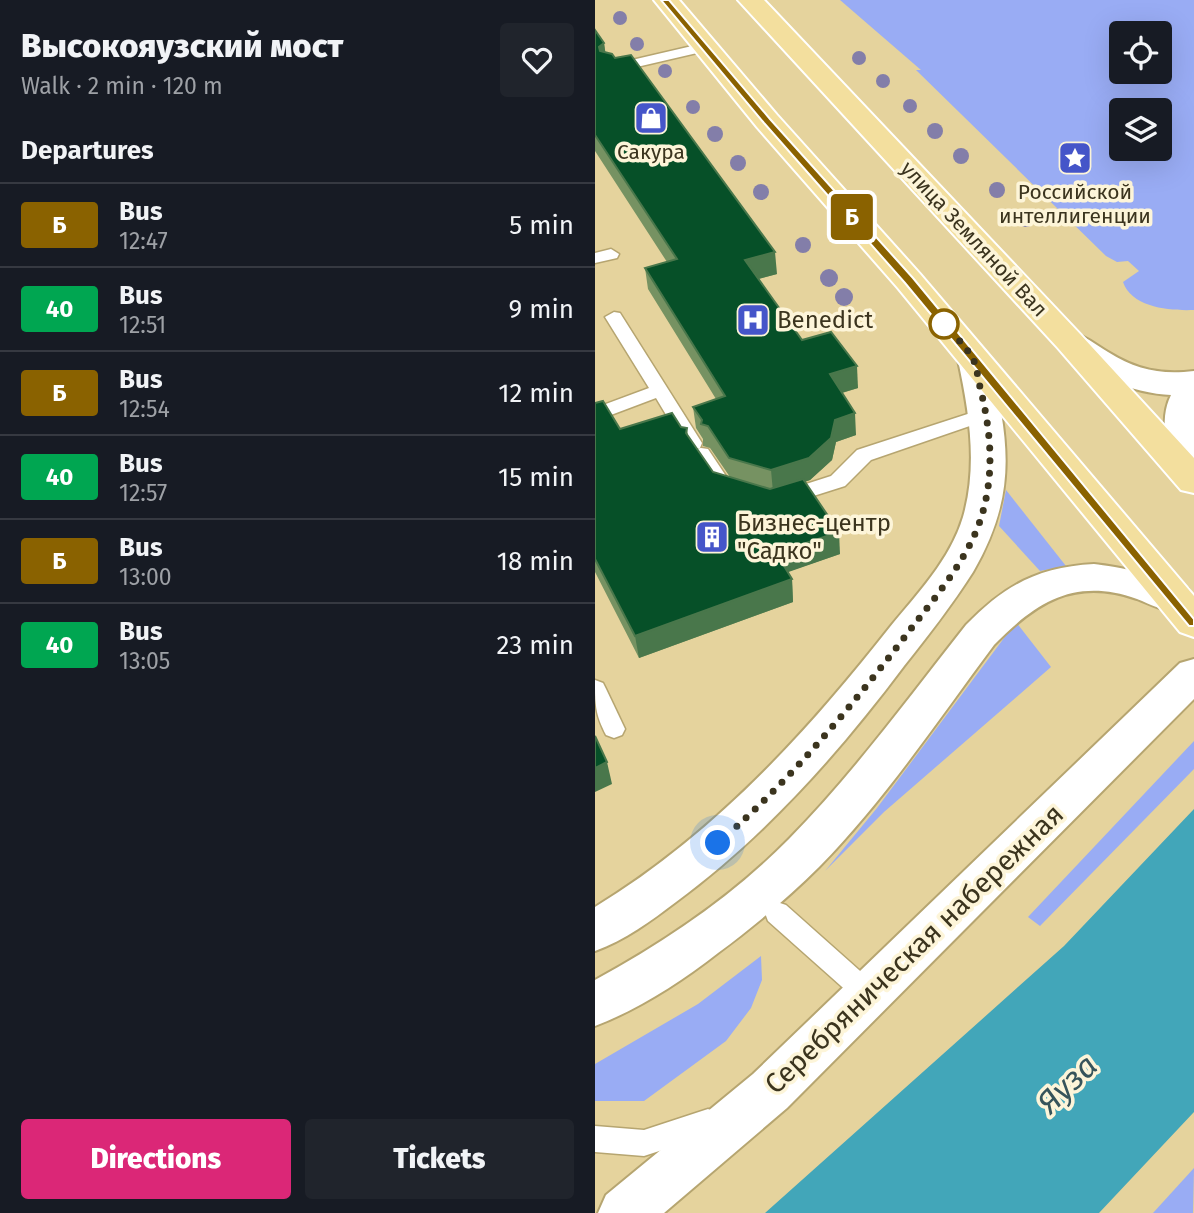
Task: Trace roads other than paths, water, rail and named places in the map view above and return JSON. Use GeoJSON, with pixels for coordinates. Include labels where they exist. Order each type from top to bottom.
{"type":"FeatureCollection","features":[{"type":"Feature","properties":{"kind":"main road"},"geometry":{"type":"LineString","coordinates":[[666,0],[909,281],[1184,610]]}},
{"type":"Feature","properties":{"kind":"main road","name":"улица Земляной Вал"},"geometry":{"type":"LineString","coordinates":[[750,0],[1069,341],[1194,481]]}},
{"type":"Feature","properties":{"kind":"main road"},"geometry":{"type":"LineString","coordinates":[[1069,341],[1131,379],[1176,385],[1194,382]]}},
{"type":"Feature","properties":{"kind":"main road"},"geometry":{"type":"LineString","coordinates":[[595,930],[630,911],[685,871],[751,815],[802,763],[940,592],[981,519],[990,473],[991,446],[974,360]]}},
{"type":"Feature","properties":{"kind":"main road"},"geometry":{"type":"LineString","coordinates":[[1194,388],[1187,395],[1181,415],[1183,435],[1194,470]]}},
{"type":"Feature","properties":{"kind":"main road"},"geometry":{"type":"LineString","coordinates":[[595,1004],[668,964],[730,918],[803,854],[857,796],[980,635],[1000,612],[1016,599],[1049,582],[1074,578],[1110,578],[1144,585],[1184,610]]}},
{"type":"Feature","properties":{"kind":"main road","name":"Серебряническая набережная"},"geometry":{"type":"LineString","coordinates":[[624,1213],[769,1091],[1194,674]]}},
{"type":"Feature","properties":{"kind":"lane"},"geometry":{"type":"LineString","coordinates":[[611,69],[705,47]]}},
{"type":"Feature","properties":{"kind":"lane"},"geometry":{"type":"LineString","coordinates":[[614,317],[723,487],[773,502],[838,481],[864,455],[986,414]]}},
{"type":"Feature","properties":{"kind":"lane"},"geometry":{"type":"LineString","coordinates":[[595,415],[660,390]]}},
{"type":"Feature","properties":{"kind":"lane"},"geometry":{"type":"LineString","coordinates":[[595,689],[614,729]]}},
{"type":"Feature","properties":{"kind":"lane"},"geometry":{"type":"LineString","coordinates":[[777,913],[868,994]]}},
{"type":"Feature","properties":{"kind":"lane"},"geometry":{"type":"LineString","coordinates":[[595,1139],[644,1143],[701,1126],[769,1091]]}},
{"type":"Feature","properties":{"kind":"water","name":"Яуза"},"geometry":{"type":"Polygon","coordinates":[[[1194,809],[1194,1112],[1099,1213],[765,1213],[1064,946],[1194,809]]]}},
{"type":"Feature","properties":{"kind":"place","name":"Сакура"},"geometry":{"type":"Point","coordinates":[651,118]}},
{"type":"Feature","properties":{"kind":"place","name":"Российской интеллигенции"},"geometry":{"type":"Point","coordinates":[1075,158]}},
{"type":"Feature","properties":{"kind":"place","name":"Benedict"},"geometry":{"type":"Point","coordinates":[753,320]}},
{"type":"Feature","properties":{"kind":"place","name":"Бизнес-центр \"Садко\""},"geometry":{"type":"Point","coordinates":[712,537]}}]}
